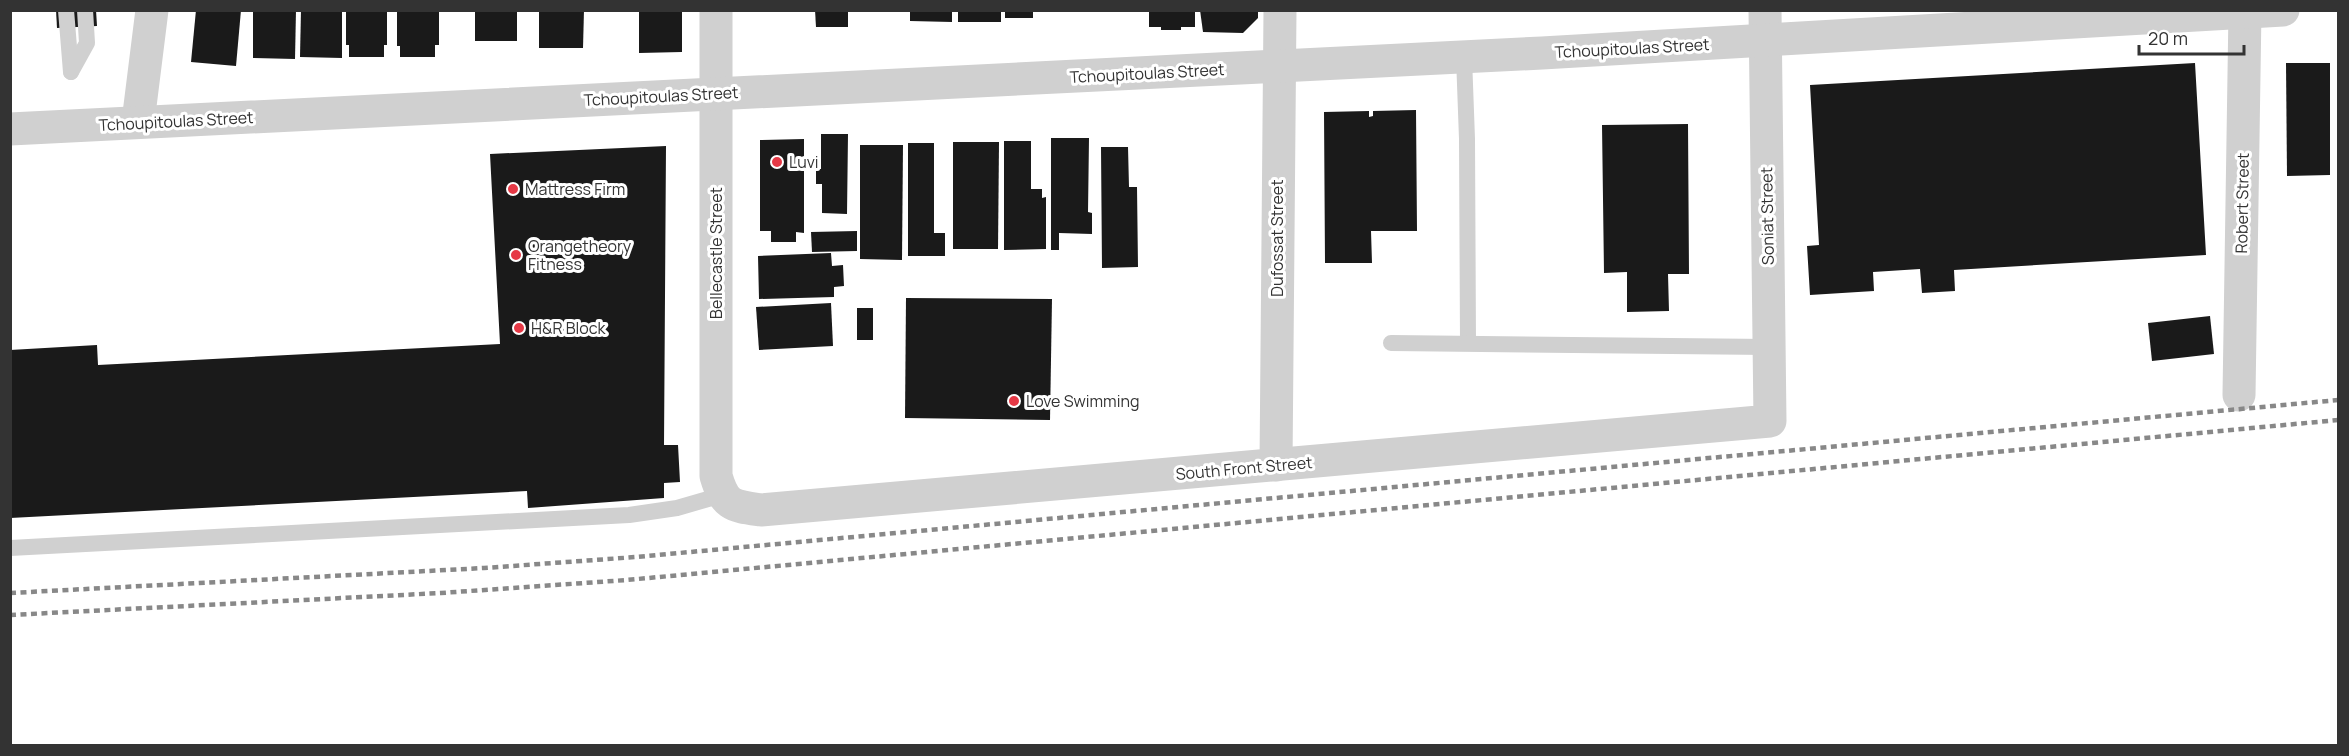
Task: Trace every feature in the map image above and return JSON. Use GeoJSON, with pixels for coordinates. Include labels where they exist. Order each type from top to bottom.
{"type":"FeatureCollection","features":[{"type":"Feature","properties":{"kind":"street"},"geometry":{"type":"LineString","coordinates":[[138,122],[152,10]]}},
{"type":"Feature","properties":{"kind":"street","name":"Bellecastle Street"},"geometry":{"type":"LineString","coordinates":[[716,10],[716,476],[722,495]]}},
{"type":"Feature","properties":{"kind":"street","name":"Dufossat Street"},"geometry":{"type":"LineString","coordinates":[[1276,465],[1280,10]]}},
{"type":"Feature","properties":{"kind":"street","name":"Tchoupitoulas Street"},"geometry":{"type":"LineString","coordinates":[[10,129],[1464,57],[1765,25],[2283,10]]}},
{"type":"Feature","properties":{"kind":"street","name":"Robert Street"},"geometry":{"type":"LineString","coordinates":[[2239,395],[2245,11]]}},
{"type":"Feature","properties":{"kind":"street","name":"Soniat Street"},"geometry":{"type":"LineString","coordinates":[[1765,25],[1770,421]]}},
{"type":"Feature","properties":{"kind":"street","name":"South Front Street"},"geometry":{"type":"LineString","coordinates":[[722,495],[737,506],[761,510],[1770,421]]}},
{"type":"Feature","properties":{"kind":"lane"},"geometry":{"type":"LineString","coordinates":[[66,10],[71,72],[87,43],[85,10]]}},
{"type":"Feature","properties":{"kind":"lane"},"geometry":{"type":"LineString","coordinates":[[1464,57],[1467,139],[1468,344]]}},
{"type":"Feature","properties":{"kind":"lane"},"geometry":{"type":"LineString","coordinates":[[1391,343],[1769,347]]}},
{"type":"Feature","properties":{"kind":"lane"},"geometry":{"type":"LineString","coordinates":[[10,548],[629,515],[677,508],[722,495]]}},
{"type":"Feature","properties":{"kind":"building"},"geometry":{"type":"Polygon","coordinates":[[[56,10],[96,10],[97,26],[57,28],[56,10]]]}},
{"type":"Feature","properties":{"kind":"building"},"geometry":{"type":"Polygon","coordinates":[[[196,10],[241,10],[236,66],[191,62],[196,10]]]}},
{"type":"Feature","properties":{"kind":"building"},"geometry":{"type":"Polygon","coordinates":[[[253,10],[296,10],[295,59],[253,58],[253,10]]]}},
{"type":"Feature","properties":{"kind":"building"},"geometry":{"type":"Polygon","coordinates":[[[301,10],[342,10],[342,58],[300,57],[301,10]]]}},
{"type":"Feature","properties":{"kind":"building"},"geometry":{"type":"Polygon","coordinates":[[[346,10],[387,10],[387,45],[384,45],[384,57],[349,57],[349,45],[346,45],[346,10]]]}},
{"type":"Feature","properties":{"kind":"building"},"geometry":{"type":"Polygon","coordinates":[[[397,10],[439,10],[439,45],[435,45],[435,57],[400,57],[400,46],[397,46],[397,10]]]}},
{"type":"Feature","properties":{"kind":"building"},"geometry":{"type":"Polygon","coordinates":[[[475,10],[517,10],[517,41],[475,41],[475,10]]]}},
{"type":"Feature","properties":{"kind":"building"},"geometry":{"type":"Polygon","coordinates":[[[539,10],[584,10],[583,48],[539,48],[539,10]]]}},
{"type":"Feature","properties":{"kind":"building"},"geometry":{"type":"Polygon","coordinates":[[[639,10],[682,10],[682,52],[639,53],[639,10]]]}},
{"type":"Feature","properties":{"kind":"building"},"geometry":{"type":"Polygon","coordinates":[[[815,10],[848,10],[848,27],[816,27],[815,10]]]}},
{"type":"Feature","properties":{"kind":"building"},"geometry":{"type":"Polygon","coordinates":[[[910,10],[952,10],[952,22],[910,21],[910,10]]]}},
{"type":"Feature","properties":{"kind":"building"},"geometry":{"type":"Polygon","coordinates":[[[958,10],[1001,10],[1001,22],[958,22],[958,10]]]}},
{"type":"Feature","properties":{"kind":"building"},"geometry":{"type":"Polygon","coordinates":[[[1005,10],[1033,10],[1033,18],[1005,18],[1005,10]]]}},
{"type":"Feature","properties":{"kind":"building"},"geometry":{"type":"Polygon","coordinates":[[[1149,10],[1195,10],[1195,27],[1161,30],[1161,27],[1149,27],[1149,10]]]}},
{"type":"Feature","properties":{"kind":"building"},"geometry":{"type":"Polygon","coordinates":[[[1200,10],[1258,10],[1258,18],[1243,33],[1203,32],[1200,10]]]}},
{"type":"Feature","properties":{"kind":"building"},"geometry":{"type":"Polygon","coordinates":[[[2195,63],[2206,255],[1954,270],[1955,291],[1922,293],[1920,269],[1873,272],[1874,291],[1810,295],[1807,246],[1819,245],[1810,85],[2195,63]]]}},
{"type":"Feature","properties":{"kind":"building"},"geometry":{"type":"Polygon","coordinates":[[[2286,63],[2330,63],[2330,175],[2287,176],[2286,63]]]}},
{"type":"Feature","properties":{"kind":"building"},"geometry":{"type":"Polygon","coordinates":[[[1416,110],[1417,231],[1371,231],[1372,263],[1325,263],[1324,112],[1369,111],[1369,117],[1373,116],[1373,111],[1416,110]]]}},
{"type":"Feature","properties":{"kind":"building"},"geometry":{"type":"Polygon","coordinates":[[[1688,124],[1689,274],[1668,274],[1669,311],[1627,312],[1627,272],[1604,273],[1602,125],[1688,124]]]}},
{"type":"Feature","properties":{"kind":"building"},"geometry":{"type":"Polygon","coordinates":[[[821,134],[848,134],[847,214],[822,213],[822,184],[816,184],[816,169],[821,169],[821,134]]]}},
{"type":"Feature","properties":{"kind":"building"},"geometry":{"type":"Polygon","coordinates":[[[1051,138],[1089,138],[1088,212],[1092,213],[1092,234],[1059,233],[1059,250],[1051,250],[1051,138]]]}},
{"type":"Feature","properties":{"kind":"building"},"geometry":{"type":"Polygon","coordinates":[[[804,139],[804,233],[796,232],[796,242],[771,242],[771,231],[760,231],[760,140],[804,139]]]}},
{"type":"Feature","properties":{"kind":"building"},"geometry":{"type":"Polygon","coordinates":[[[1004,141],[1031,141],[1031,189],[1042,189],[1042,198],[1046,197],[1046,249],[1004,250],[1004,141]]]}},
{"type":"Feature","properties":{"kind":"building"},"geometry":{"type":"Polygon","coordinates":[[[953,142],[999,142],[998,249],[953,249],[953,142]]]}},
{"type":"Feature","properties":{"kind":"building"},"geometry":{"type":"Polygon","coordinates":[[[908,143],[934,143],[934,233],[945,233],[945,256],[908,256],[908,143]]]}},
{"type":"Feature","properties":{"kind":"building"},"geometry":{"type":"Polygon","coordinates":[[[860,145],[903,145],[902,260],[860,259],[860,145]]]}},
{"type":"Feature","properties":{"kind":"building"},"geometry":{"type":"Polygon","coordinates":[[[666,146],[664,445],[678,445],[680,482],[664,483],[664,498],[528,508],[527,491],[10,518],[10,350],[97,345],[98,365],[500,344],[490,154],[666,146]]]}},
{"type":"Feature","properties":{"kind":"building"},"geometry":{"type":"Polygon","coordinates":[[[1101,147],[1128,147],[1129,187],[1137,187],[1138,267],[1102,268],[1101,147]]]}},
{"type":"Feature","properties":{"kind":"building"},"geometry":{"type":"Polygon","coordinates":[[[857,231],[857,251],[812,252],[811,232],[857,231]]]}},
{"type":"Feature","properties":{"kind":"building"},"geometry":{"type":"Polygon","coordinates":[[[831,253],[832,266],[843,265],[844,286],[834,287],[834,297],[759,299],[758,256],[831,253]]]}},
{"type":"Feature","properties":{"kind":"building"},"geometry":{"type":"Polygon","coordinates":[[[906,298],[1052,299],[1050,420],[905,418],[906,298]]]}},
{"type":"Feature","properties":{"kind":"building"},"geometry":{"type":"Polygon","coordinates":[[[831,303],[833,346],[759,350],[756,307],[831,303]]]}},
{"type":"Feature","properties":{"kind":"building"},"geometry":{"type":"Polygon","coordinates":[[[857,308],[873,308],[873,340],[857,340],[857,308]]]}},
{"type":"Feature","properties":{"kind":"building"},"geometry":{"type":"Polygon","coordinates":[[[2210,316],[2214,354],[2152,361],[2148,323],[2210,316]]]}},
{"type":"Feature","properties":{"kind":"railway"},"geometry":{"type":"LineString","coordinates":[[10,593],[484,568],[636,557],[2338,400]]}},
{"type":"Feature","properties":{"kind":"railway"},"geometry":{"type":"LineString","coordinates":[[10,615],[441,593],[627,580],[2338,420]]}},
{"type":"Feature","properties":{"kind":"place","name":"Luvi"},"geometry":{"type":"Point","coordinates":[777,162]}},
{"type":"Feature","properties":{"kind":"place","name":"Mattress Firm"},"geometry":{"type":"Point","coordinates":[513,189]}},
{"type":"Feature","properties":{"kind":"place","name":"Orangetheory Fitness"},"geometry":{"type":"Point","coordinates":[516,255]}},
{"type":"Feature","properties":{"kind":"place","name":"H&R Block"},"geometry":{"type":"Point","coordinates":[519,328]}},
{"type":"Feature","properties":{"kind":"place","name":"Love Swimming"},"geometry":{"type":"Point","coordinates":[1014,401]}}]}
